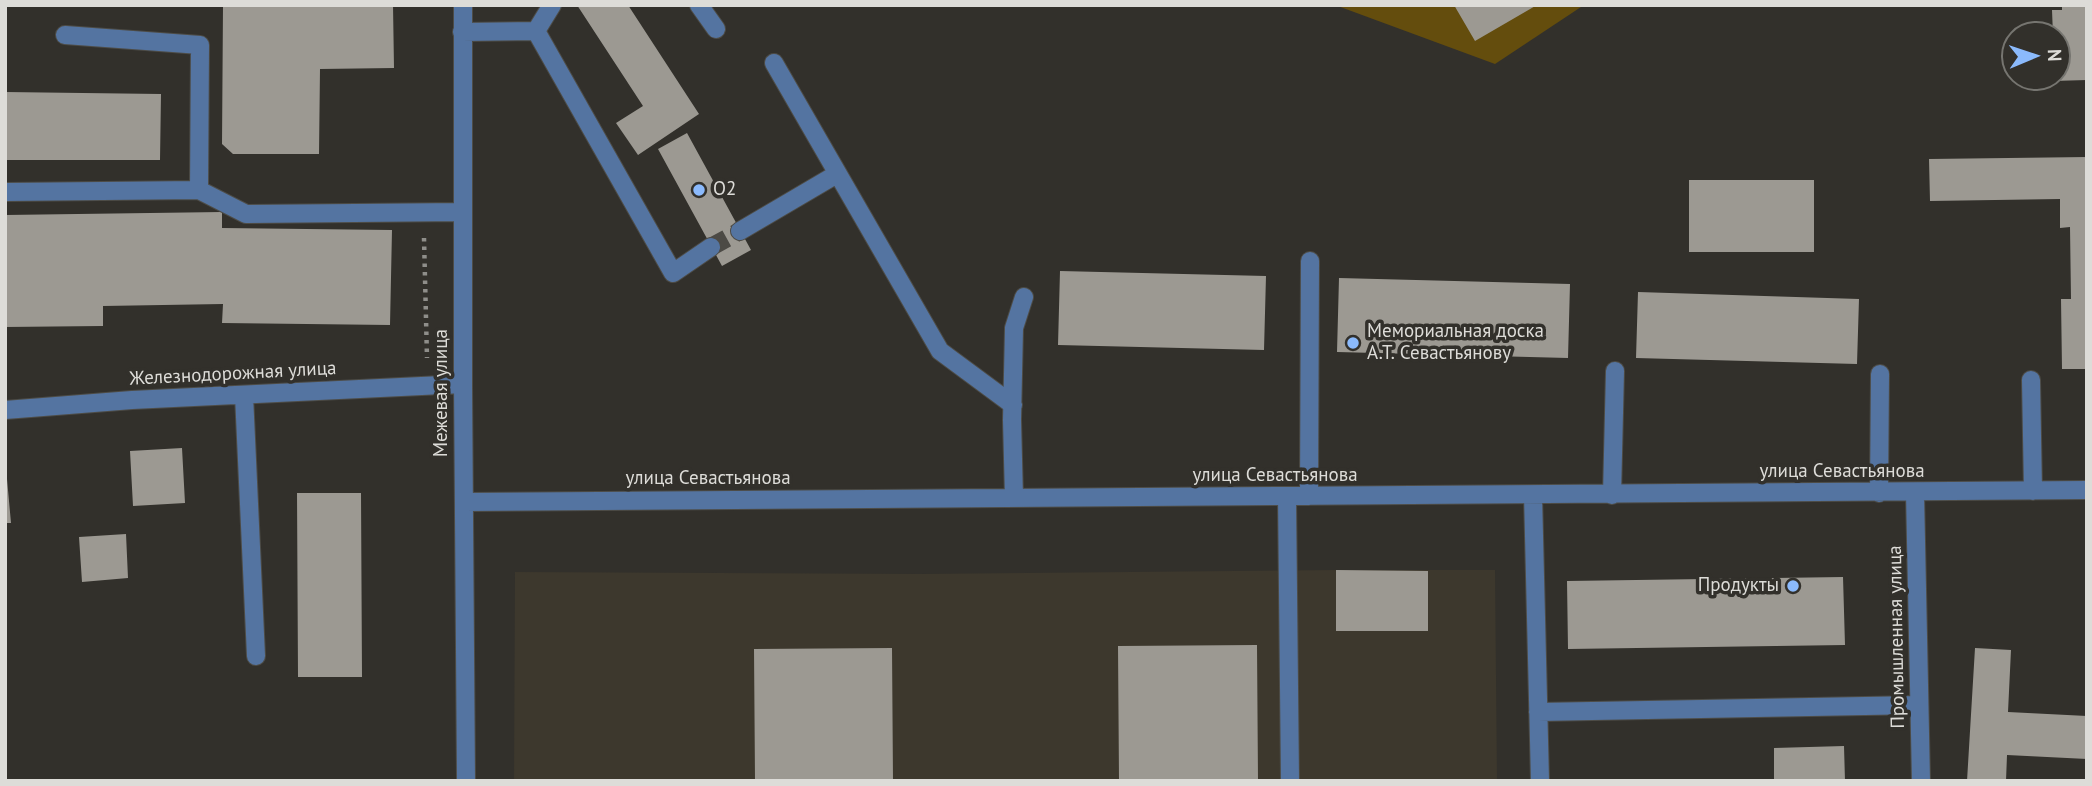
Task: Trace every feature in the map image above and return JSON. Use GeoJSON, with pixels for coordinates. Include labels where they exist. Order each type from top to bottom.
{"type":"FeatureCollection","features":[{"type":"Feature","properties":{"kind":"street","name":"Межевая улица"},"geometry":{"type":"LineString","coordinates":[[463,5],[466,781]]}},
{"type":"Feature","properties":{"kind":"street"},"geometry":{"type":"LineString","coordinates":[[536,31],[552,5]]}},
{"type":"Feature","properties":{"kind":"street"},"geometry":{"type":"LineString","coordinates":[[699,5],[716,29]]}},
{"type":"Feature","properties":{"kind":"street"},"geometry":{"type":"LineString","coordinates":[[462,32],[536,31]]}},
{"type":"Feature","properties":{"kind":"street"},"geometry":{"type":"LineString","coordinates":[[536,31],[673,273],[711,247]]}},
{"type":"Feature","properties":{"kind":"street"},"geometry":{"type":"LineString","coordinates":[[65,35],[200,45],[199,190]]}},
{"type":"Feature","properties":{"kind":"street"},"geometry":{"type":"LineString","coordinates":[[774,63],[940,351],[1013,405]]}},
{"type":"Feature","properties":{"kind":"street"},"geometry":{"type":"LineString","coordinates":[[740,231],[837,174]]}},
{"type":"Feature","properties":{"kind":"street"},"geometry":{"type":"LineString","coordinates":[[5,192],[199,190],[246,214],[463,212]]}},
{"type":"Feature","properties":{"kind":"street"},"geometry":{"type":"LineString","coordinates":[[1309,496],[1310,261]]}},
{"type":"Feature","properties":{"kind":"street"},"geometry":{"type":"LineString","coordinates":[[1014,498],[1014,328],[1024,298]]}},
{"type":"Feature","properties":{"kind":"street"},"geometry":{"type":"LineString","coordinates":[[1612,495],[1615,371]]}},
{"type":"Feature","properties":{"kind":"street"},"geometry":{"type":"LineString","coordinates":[[1879,493],[1880,374]]}},
{"type":"Feature","properties":{"kind":"street"},"geometry":{"type":"LineString","coordinates":[[2031,380],[2033,491]]}},
{"type":"Feature","properties":{"kind":"street","name":"Железнодорожная улица"},"geometry":{"type":"LineString","coordinates":[[5,410],[463,384]]}},
{"type":"Feature","properties":{"kind":"street"},"geometry":{"type":"LineString","coordinates":[[244,395],[256,656]]}},
{"type":"Feature","properties":{"kind":"street","name":"улица Севастьянова"},"geometry":{"type":"LineString","coordinates":[[464,502],[2087,490]]}},
{"type":"Feature","properties":{"kind":"street","name":"Промышленная улица"},"geometry":{"type":"LineString","coordinates":[[1915,493],[1921,781]]}},
{"type":"Feature","properties":{"kind":"street"},"geometry":{"type":"LineString","coordinates":[[1533,495],[1540,781]]}},
{"type":"Feature","properties":{"kind":"street"},"geometry":{"type":"LineString","coordinates":[[1287,496],[1290,781]]}},
{"type":"Feature","properties":{"kind":"street"},"geometry":{"type":"LineString","coordinates":[[1538,712],[1919,705]]}},
{"type":"Feature","properties":{"kind":"path"},"geometry":{"type":"LineString","coordinates":[[424,212],[427,358]]}},
{"type":"Feature","properties":{"kind":"shaded area"},"geometry":{"type":"Polygon","coordinates":[[[1335,5],[1584,5],[1495,64],[1335,5]]]}},
{"type":"Feature","properties":{"kind":"shaded area"},"geometry":{"type":"Polygon","coordinates":[[[1495,570],[1497,781],[514,781],[515,572],[921,574],[1495,570]]]}},
{"type":"Feature","properties":{"kind":"building"},"geometry":{"type":"Polygon","coordinates":[[[223,5],[393,5],[394,68],[320,69],[319,154],[233,154],[222,144],[223,5]]]}},
{"type":"Feature","properties":{"kind":"building"},"geometry":{"type":"Polygon","coordinates":[[[577,5],[628,5],[699,114],[638,155],[616,123],[643,106],[577,5]]]}},
{"type":"Feature","properties":{"kind":"building"},"geometry":{"type":"Polygon","coordinates":[[[1454,5],[1537,5],[1475,41],[1454,5]]]}},
{"type":"Feature","properties":{"kind":"building"},"geometry":{"type":"Polygon","coordinates":[[[2062,5],[2087,5],[2087,80],[2071,80],[2071,21],[2052,21],[2052,10],[2062,10],[2062,5]]]}},
{"type":"Feature","properties":{"kind":"building"},"geometry":{"type":"Polygon","coordinates":[[[5,92],[161,94],[160,160],[5,160],[5,92]]]}},
{"type":"Feature","properties":{"kind":"building","name":"O2"},"geometry":{"type":"Polygon","coordinates":[[[687,133],[751,250],[722,266],[658,149],[687,133]]]}},
{"type":"Feature","properties":{"kind":"building"},"geometry":{"type":"Polygon","coordinates":[[[2087,157],[2087,369],[2062,369],[2061,299],[2071,299],[2070,227],[2060,228],[2060,199],[1930,201],[1929,159],[2087,157]]]}},
{"type":"Feature","properties":{"kind":"building"},"geometry":{"type":"Polygon","coordinates":[[[1689,180],[1814,180],[1814,252],[1689,252],[1689,180]]]}},
{"type":"Feature","properties":{"kind":"building"},"geometry":{"type":"Polygon","coordinates":[[[222,212],[222,228],[392,230],[390,325],[222,323],[223,304],[103,306],[103,326],[5,327],[5,215],[222,212]]]}},
{"type":"Feature","properties":{"kind":"building"},"geometry":{"type":"Polygon","coordinates":[[[1060,271],[1266,276],[1264,350],[1058,345],[1060,271]]]}},
{"type":"Feature","properties":{"kind":"building"},"geometry":{"type":"Polygon","coordinates":[[[1339,278],[1570,284],[1568,358],[1337,352],[1339,278]]]}},
{"type":"Feature","properties":{"kind":"building"},"geometry":{"type":"Polygon","coordinates":[[[1638,292],[1859,299],[1857,364],[1636,358],[1638,292]]]}},
{"type":"Feature","properties":{"kind":"building"},"geometry":{"type":"Polygon","coordinates":[[[182,448],[185,503],[133,506],[130,451],[182,448]]]}},
{"type":"Feature","properties":{"kind":"building"},"geometry":{"type":"Polygon","coordinates":[[[7,479],[11,523],[5,523],[7,479]]]}},
{"type":"Feature","properties":{"kind":"building"},"geometry":{"type":"Polygon","coordinates":[[[297,493],[361,493],[362,677],[298,677],[297,493]]]}},
{"type":"Feature","properties":{"kind":"building"},"geometry":{"type":"Polygon","coordinates":[[[126,534],[128,578],[82,582],[79,537],[126,534]]]}},
{"type":"Feature","properties":{"kind":"building"},"geometry":{"type":"Polygon","coordinates":[[[1336,570],[1428,571],[1428,631],[1336,631],[1336,570]]]}},
{"type":"Feature","properties":{"kind":"building"},"geometry":{"type":"Polygon","coordinates":[[[1843,577],[1845,645],[1568,649],[1567,581],[1843,577]]]}},
{"type":"Feature","properties":{"kind":"building"},"geometry":{"type":"Polygon","coordinates":[[[1257,645],[1258,781],[1119,781],[1118,646],[1257,645]]]}},
{"type":"Feature","properties":{"kind":"building"},"geometry":{"type":"Polygon","coordinates":[[[892,648],[893,781],[755,781],[754,649],[892,648]]]}},
{"type":"Feature","properties":{"kind":"building"},"geometry":{"type":"Polygon","coordinates":[[[1975,648],[2011,650],[2008,712],[2087,716],[2087,759],[2007,755],[2006,781],[1967,781],[1975,648]]]}},
{"type":"Feature","properties":{"kind":"building"},"geometry":{"type":"Polygon","coordinates":[[[1844,746],[1845,781],[1774,781],[1774,748],[1844,746]]]}},
{"type":"Feature","properties":{"kind":"tunnel"},"geometry":{"type":"LineString","coordinates":[[711,247],[740,231]]}},
{"type":"Feature","properties":{"kind":"place","name":"O2"},"geometry":{"type":"Point","coordinates":[699,190]}},
{"type":"Feature","properties":{"kind":"place","name":"Мемориальная доска А.Т. Севастьянову"},"geometry":{"type":"Point","coordinates":[1353,343]}},
{"type":"Feature","properties":{"kind":"place","name":"Продукты"},"geometry":{"type":"Point","coordinates":[1793,586]}}]}
